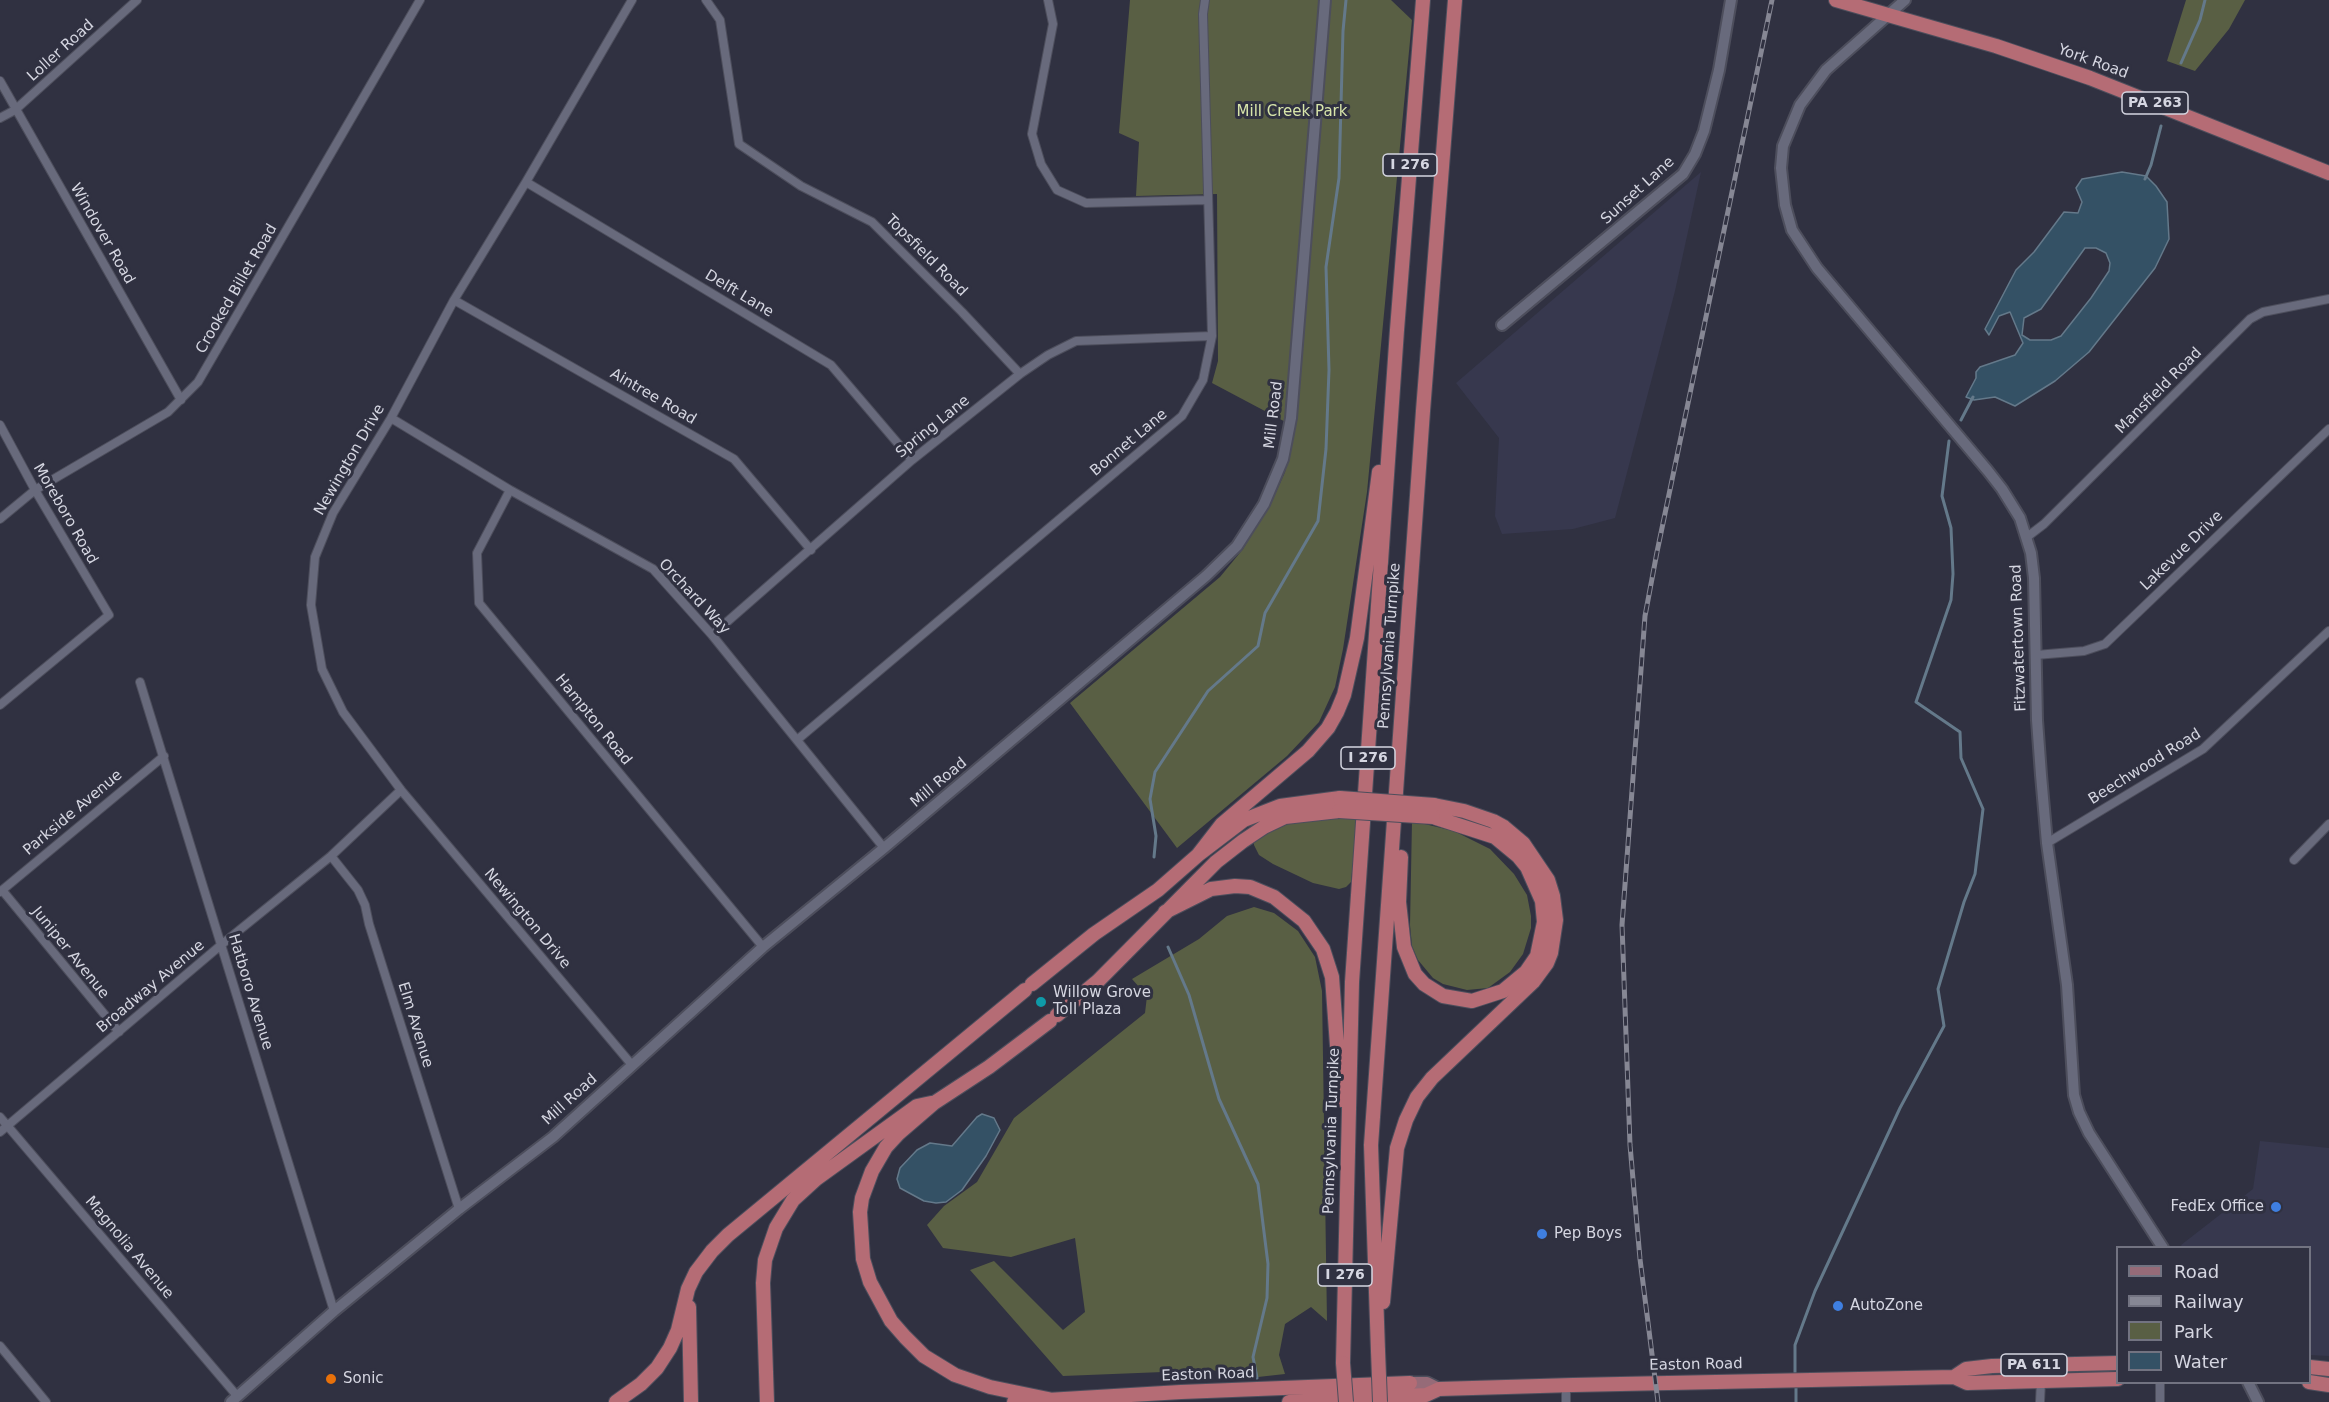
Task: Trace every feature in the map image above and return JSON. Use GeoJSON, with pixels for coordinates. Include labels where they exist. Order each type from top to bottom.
{"type":"FeatureCollection","features":[{"type":"Feature","properties":{"kind":"highway","name":"Pennsylvania Turnpike"},"geometry":{"type":"LineString","coordinates":[[1346,1402],[1343,1363],[1352,982],[1397,330],[1424,0]]}},
{"type":"Feature","properties":{"kind":"highway","name":"Pennsylvania Turnpike"},"geometry":{"type":"LineString","coordinates":[[1380,1402],[1371,1145],[1421,435],[1455,0]]}},
{"type":"Feature","properties":{"kind":"highway","name":"PA 263"},"geometry":{"type":"LineString","coordinates":[[1836,0],[1887,15]]}},
{"type":"Feature","properties":{"kind":"highway","name":"York Road"},"geometry":{"type":"LineString","coordinates":[[1887,15],[1979,41],[2106,83],[2329,173]]}},
{"type":"Feature","properties":{"kind":"highway"},"geometry":{"type":"LineString","coordinates":[[1198,855],[1222,824],[1308,751],[1328,728],[1344,695],[1357,638],[1397,330]]}},
{"type":"Feature","properties":{"kind":"highway"},"geometry":{"type":"LineString","coordinates":[[1397,782],[1402,841],[1399,902],[1404,947],[1410,965],[1424,984],[1443,996],[1472,1001],[1489,997],[1514,984],[1537,957],[1544,922],[1542,901],[1527,867],[1518,855],[1494,837],[1433,811]]}},
{"type":"Feature","properties":{"kind":"highway"},"geometry":{"type":"LineString","coordinates":[[616,1402],[641,1384],[657,1368],[678,1330],[688,1289],[696,1272],[728,1235],[1094,933],[1158,890],[1198,855],[1244,820],[1263,811],[1292,803],[1464,811],[1493,821],[1522,843],[1548,880],[1553,896],[1556,920],[1551,953],[1547,963],[1533,982],[1432,1078],[1417,1098],[1404,1126],[1398,1148],[1378,1351]]}},
{"type":"Feature","properties":{"kind":"highway"},"geometry":{"type":"LineString","coordinates":[[1053,1400],[973,1382],[924,1356],[898,1329],[877,1297],[863,1259],[860,1212],[867,1183],[886,1147],[934,1103],[989,1067],[1098,981],[1216,862],[1264,827],[1286,818],[1339,804]]}},
{"type":"Feature","properties":{"kind":"highway"},"geometry":{"type":"LineString","coordinates":[[1165,912],[1211,889],[1250,887],[1284,903],[1314,934],[1329,963],[1332,977],[1346,1186]]}},
{"type":"Feature","properties":{"kind":"highway"},"geometry":{"type":"LineString","coordinates":[[767,1402],[763,1283],[765,1260],[770,1242],[784,1213],[793,1200],[825,1172],[917,1106],[934,1103]]}},
{"type":"Feature","properties":{"kind":"highway"},"geometry":{"type":"LineString","coordinates":[[759,1402],[755,1308],[755,1270],[758,1251],[771,1217],[798,1177]]}},
{"type":"Feature","properties":{"kind":"highway"},"geometry":{"type":"LineString","coordinates":[[691,1402],[689,1309],[696,1272]]}},
{"type":"Feature","properties":{"kind":"highway","name":"Easton Road"},"geometry":{"type":"LineString","coordinates":[[1954,1377],[1966,1369],[1992,1366],[2116,1363]]}},
{"type":"Feature","properties":{"kind":"highway"},"geometry":{"type":"LineString","coordinates":[[2311,1367],[2329,1369]]}},
{"type":"Feature","properties":{"kind":"highway","name":"Easton Road"},"geometry":{"type":"LineString","coordinates":[[1289,1402],[1426,1395],[1439,1389],[1566,1385],[1954,1377],[1967,1383],[2116,1379]]}},
{"type":"Feature","properties":{"kind":"highway","name":"Easton Road"},"geometry":{"type":"LineString","coordinates":[[1014,1402],[1206,1397],[1410,1383]]}},
{"type":"Feature","properties":{"kind":"highway"},"geometry":{"type":"LineString","coordinates":[[2311,1383],[2329,1385]]}},
{"type":"Feature","properties":{"kind":"main road","name":"Easton Road"},"geometry":{"type":"LineString","coordinates":[[1410,1383],[1427,1383],[1439,1389]]}},
{"type":"Feature","properties":{"kind":"street","name":"Loller Road"},"geometry":{"type":"LineString","coordinates":[[0,118],[15,110],[137,0]]}},
{"type":"Feature","properties":{"kind":"street","name":"Crooked Billet Road"},"geometry":{"type":"LineString","coordinates":[[0,519],[35,490],[168,412],[198,382],[420,0]]}},
{"type":"Feature","properties":{"kind":"street","name":"Newington Drive"},"geometry":{"type":"LineString","coordinates":[[632,0],[454,300],[391,418],[333,513],[315,557],[311,605],[322,669],[343,712],[401,790],[632,1065]]}},
{"type":"Feature","properties":{"kind":"street","name":"Topsfield Road"},"geometry":{"type":"LineString","coordinates":[[706,0],[720,20],[739,144],[801,186],[872,222],[1020,374]]}},
{"type":"Feature","properties":{"kind":"street"},"geometry":{"type":"LineString","coordinates":[[1048,0],[1053,24],[1032,134],[1041,165],[1057,190],[1086,203],[1207,200]]}},
{"type":"Feature","properties":{"kind":"street","name":"Bonnet Lane"},"geometry":{"type":"LineString","coordinates":[[797,740],[1182,416],[1203,381],[1212,336],[1203,14],[1205,0]]}},
{"type":"Feature","properties":{"kind":"street","name":"Mill Road"},"geometry":{"type":"LineString","coordinates":[[234,1399],[334,1311],[459,1209],[553,1137],[763,947],[1206,576],[1236,546],[1264,504],[1283,459],[1291,418],[1325,0]]}},
{"type":"Feature","properties":{"kind":"street","name":"Sunset Lane"},"geometry":{"type":"LineString","coordinates":[[1502,326],[1683,174],[1695,154],[1704,131],[1719,70],[1731,0]]}},
{"type":"Feature","properties":{"kind":"street","name":"Fitzwatertown Road"},"geometry":{"type":"LineString","coordinates":[[1905,0],[1826,70],[1800,105],[1783,146],[1780,168],[1785,205],[1792,230],[1803,248],[2002,489],[2020,518],[2034,578],[2037,720],[2047,843],[2067,985],[2074,1095],[2079,1112],[2097,1146],[2162,1246]]}},
{"type":"Feature","properties":{"kind":"street","name":"Windover Road"},"geometry":{"type":"LineString","coordinates":[[0,81],[181,400]]}},
{"type":"Feature","properties":{"kind":"street","name":"Delft Lane"},"geometry":{"type":"LineString","coordinates":[[526,182],[831,365],[912,460]]}},
{"type":"Feature","properties":{"kind":"street","name":"Mansfield Road"},"geometry":{"type":"LineString","coordinates":[[2026,537],[2044,524],[2250,319],[2263,312],[2329,299]]}},
{"type":"Feature","properties":{"kind":"street","name":"Aintree Road"},"geometry":{"type":"LineString","coordinates":[[454,300],[734,459],[811,550]]}},
{"type":"Feature","properties":{"kind":"street","name":"Spring Lane"},"geometry":{"type":"LineString","coordinates":[[712,635],[912,460],[1020,374],[1048,355],[1076,341],[1212,336]]}},
{"type":"Feature","properties":{"kind":"street","name":"Orchard Way"},"geometry":{"type":"LineString","coordinates":[[391,418],[510,490],[653,569],[712,635],[884,848]]}},
{"type":"Feature","properties":{"kind":"street","name":"Moreboro Road"},"geometry":{"type":"LineString","coordinates":[[0,425],[35,490],[109,615],[0,705]]}},
{"type":"Feature","properties":{"kind":"street","name":"Lakevue Drive"},"geometry":{"type":"LineString","coordinates":[[2036,655],[2084,651],[2105,644],[2329,429]]}},
{"type":"Feature","properties":{"kind":"street","name":"Hampton Road"},"geometry":{"type":"LineString","coordinates":[[510,490],[477,553],[479,603],[763,947]]}},
{"type":"Feature","properties":{"kind":"street","name":"Beechwood Road"},"geometry":{"type":"LineString","coordinates":[[2047,843],[2203,749],[2329,632]]}},
{"type":"Feature","properties":{"kind":"street","name":"Hatboro Avenue"},"geometry":{"type":"LineString","coordinates":[[140,682],[334,1311]]}},
{"type":"Feature","properties":{"kind":"street","name":"Parkside Avenue"},"geometry":{"type":"LineString","coordinates":[[1,891],[164,756]]}},
{"type":"Feature","properties":{"kind":"street","name":"Broadway Avenue"},"geometry":{"type":"LineString","coordinates":[[0,1132],[221,945],[331,856],[401,790]]}},
{"type":"Feature","properties":{"kind":"street"},"geometry":{"type":"LineString","coordinates":[[2294,860],[2329,824]]}},
{"type":"Feature","properties":{"kind":"street","name":"Elm Avenue"},"geometry":{"type":"LineString","coordinates":[[331,856],[358,890],[365,904],[369,924],[459,1209]]}},
{"type":"Feature","properties":{"kind":"street","name":"Juniper Avenue"},"geometry":{"type":"LineString","coordinates":[[1,891],[118,1032]]}},
{"type":"Feature","properties":{"kind":"street","name":"Magnolia Avenue"},"geometry":{"type":"LineString","coordinates":[[0,1117],[234,1399]]}},
{"type":"Feature","properties":{"kind":"street"},"geometry":{"type":"LineString","coordinates":[[0,1346],[46,1402]]}},
{"type":"Feature","properties":{"kind":"street"},"geometry":{"type":"LineString","coordinates":[[2040,1402],[2041,1381]]}},
{"type":"Feature","properties":{"kind":"street"},"geometry":{"type":"LineString","coordinates":[[2160,1384],[2160,1402]]}},
{"type":"Feature","properties":{"kind":"street"},"geometry":{"type":"LineString","coordinates":[[2249,1384],[2258,1402]]}},
{"type":"Feature","properties":{"kind":"street"},"geometry":{"type":"LineString","coordinates":[[1566,1385],[1566,1402]]}},
{"type":"Feature","properties":{"kind":"shaded area"},"geometry":{"type":"Polygon","coordinates":[[[1701,172],[1675,291],[1615,518],[1573,529],[1502,534],[1495,516],[1499,438],[1456,383],[1701,172]]]}},
{"type":"Feature","properties":{"kind":"shaded area"},"geometry":{"type":"Polygon","coordinates":[[[2260,1141],[2329,1148],[2329,1356],[2311,1355],[2311,1246],[2181,1245],[2253,1189],[2260,1141]]]}},
{"type":"Feature","properties":{"kind":"green space","name":"Mill Creek Park"},"geometry":{"type":"Polygon","coordinates":[[[1130,0],[1391,0],[1412,20],[1367,492],[1335,687],[1319,722],[1287,756],[1177,848],[1070,703],[1220,577],[1243,549],[1272,501],[1285,472],[1295,427],[1212,383],[1218,361],[1217,194],[1136,196],[1139,142],[1119,133],[1130,0]]]}},
{"type":"Feature","properties":{"kind":"green space"},"geometry":{"type":"Polygon","coordinates":[[[2186,0],[2245,0],[2229,29],[2195,71],[2167,61],[2186,0]]]}},
{"type":"Feature","properties":{"kind":"green space"},"geometry":{"type":"Polygon","coordinates":[[[1358,815],[1351,882],[1346,887],[1339,889],[1313,883],[1259,855],[1254,845],[1254,841],[1269,830],[1289,823],[1358,815]]]}},
{"type":"Feature","properties":{"kind":"green space"},"geometry":{"type":"Polygon","coordinates":[[[1412,821],[1454,831],[1490,849],[1514,874],[1527,895],[1531,928],[1523,954],[1510,972],[1488,988],[1467,990],[1443,984],[1433,978],[1418,960],[1412,946],[1410,925],[1412,821]]]}},
{"type":"Feature","properties":{"kind":"green space"},"geometry":{"type":"Polygon","coordinates":[[[1254,907],[1274,913],[1298,931],[1315,957],[1322,991],[1327,1321],[1311,1307],[1285,1324],[1279,1355],[1285,1374],[1240,1379],[1213,1370],[1063,1376],[970,1270],[994,1261],[1063,1330],[1085,1312],[1075,1238],[1011,1257],[943,1248],[927,1225],[944,1206],[977,1182],[1014,1118],[1145,1013],[1147,996],[1132,979],[1199,939],[1227,916],[1254,907]]]}},
{"type":"Feature","properties":{"kind":"water"},"geometry":{"type":"Polygon","coordinates":[[[2122,172],[2146,176],[2156,186],[2167,202],[2169,239],[2155,268],[2089,352],[2055,381],[2015,406],[1995,397],[1974,400],[1966,397],[1980,367],[2015,355],[2023,343],[2010,312],[1999,316],[1989,335],[1985,329],[2016,270],[2034,252],[2064,212],[2078,213],[2082,202],[2076,188],[2082,179],[2122,172]],[[2085,248],[2041,309],[2024,318],[2022,335],[2030,340],[2051,340],[2061,336],[2109,271],[2110,263],[2106,253],[2096,248],[2085,248]]]}},
{"type":"Feature","properties":{"kind":"water"},"geometry":{"type":"Polygon","coordinates":[[[982,1114],[994,1118],[1000,1130],[986,1156],[962,1190],[946,1202],[936,1203],[924,1201],[900,1188],[897,1179],[900,1168],[917,1150],[930,1143],[952,1146],[982,1114]]]}},
{"type":"Feature","properties":{"kind":"waterway"},"geometry":{"type":"LineString","coordinates":[[1154,857],[1156,836],[1150,799],[1155,772],[1208,691],[1258,646],[1265,613],[1318,521],[1326,449],[1329,370],[1326,267],[1339,178],[1346,0]]}},
{"type":"Feature","properties":{"kind":"waterway"},"geometry":{"type":"LineString","coordinates":[[2181,63],[2200,20],[2205,0]]}},
{"type":"Feature","properties":{"kind":"waterway"},"geometry":{"type":"LineString","coordinates":[[2145,179],[2161,126]]}},
{"type":"Feature","properties":{"kind":"waterway"},"geometry":{"type":"LineString","coordinates":[[1961,420],[1973,397]]}},
{"type":"Feature","properties":{"kind":"waterway"},"geometry":{"type":"LineString","coordinates":[[1795,1376],[1795,1345],[1815,1291],[1900,1108],[1944,1026],[1938,989],[1964,902],[1975,874],[1983,809],[1961,758],[1960,732],[1916,702],[1951,600],[1953,574],[1951,528],[1942,496],[1949,441]]}},
{"type":"Feature","properties":{"kind":"waterway"},"geometry":{"type":"LineString","coordinates":[[1168,947],[1189,995],[1219,1099],[1258,1184],[1268,1264],[1267,1298],[1253,1357],[1257,1378]]}},
{"type":"Feature","properties":{"kind":"waterway"},"geometry":{"type":"LineString","coordinates":[[1796,1386],[1796,1402]]}},
{"type":"Feature","properties":{"kind":"railway"},"geometry":{"type":"LineString","coordinates":[[1658,1402],[1640,1259],[1630,1145],[1622,925],[1645,616],[1772,0]]}},
{"type":"Feature","properties":{"kind":"place","name":"Willow Grove Toll Plaza"},"geometry":{"type":"Point","coordinates":[1041,1002]}},
{"type":"Feature","properties":{"kind":"place","name":"FedEx Office"},"geometry":{"type":"Point","coordinates":[2276,1207]}},
{"type":"Feature","properties":{"kind":"place","name":"Pep Boys"},"geometry":{"type":"Point","coordinates":[1542,1234]}},
{"type":"Feature","properties":{"kind":"place","name":"AutoZone"},"geometry":{"type":"Point","coordinates":[1838,1306]}},
{"type":"Feature","properties":{"kind":"place","name":"Sonic"},"geometry":{"type":"Point","coordinates":[331,1379]}}]}
